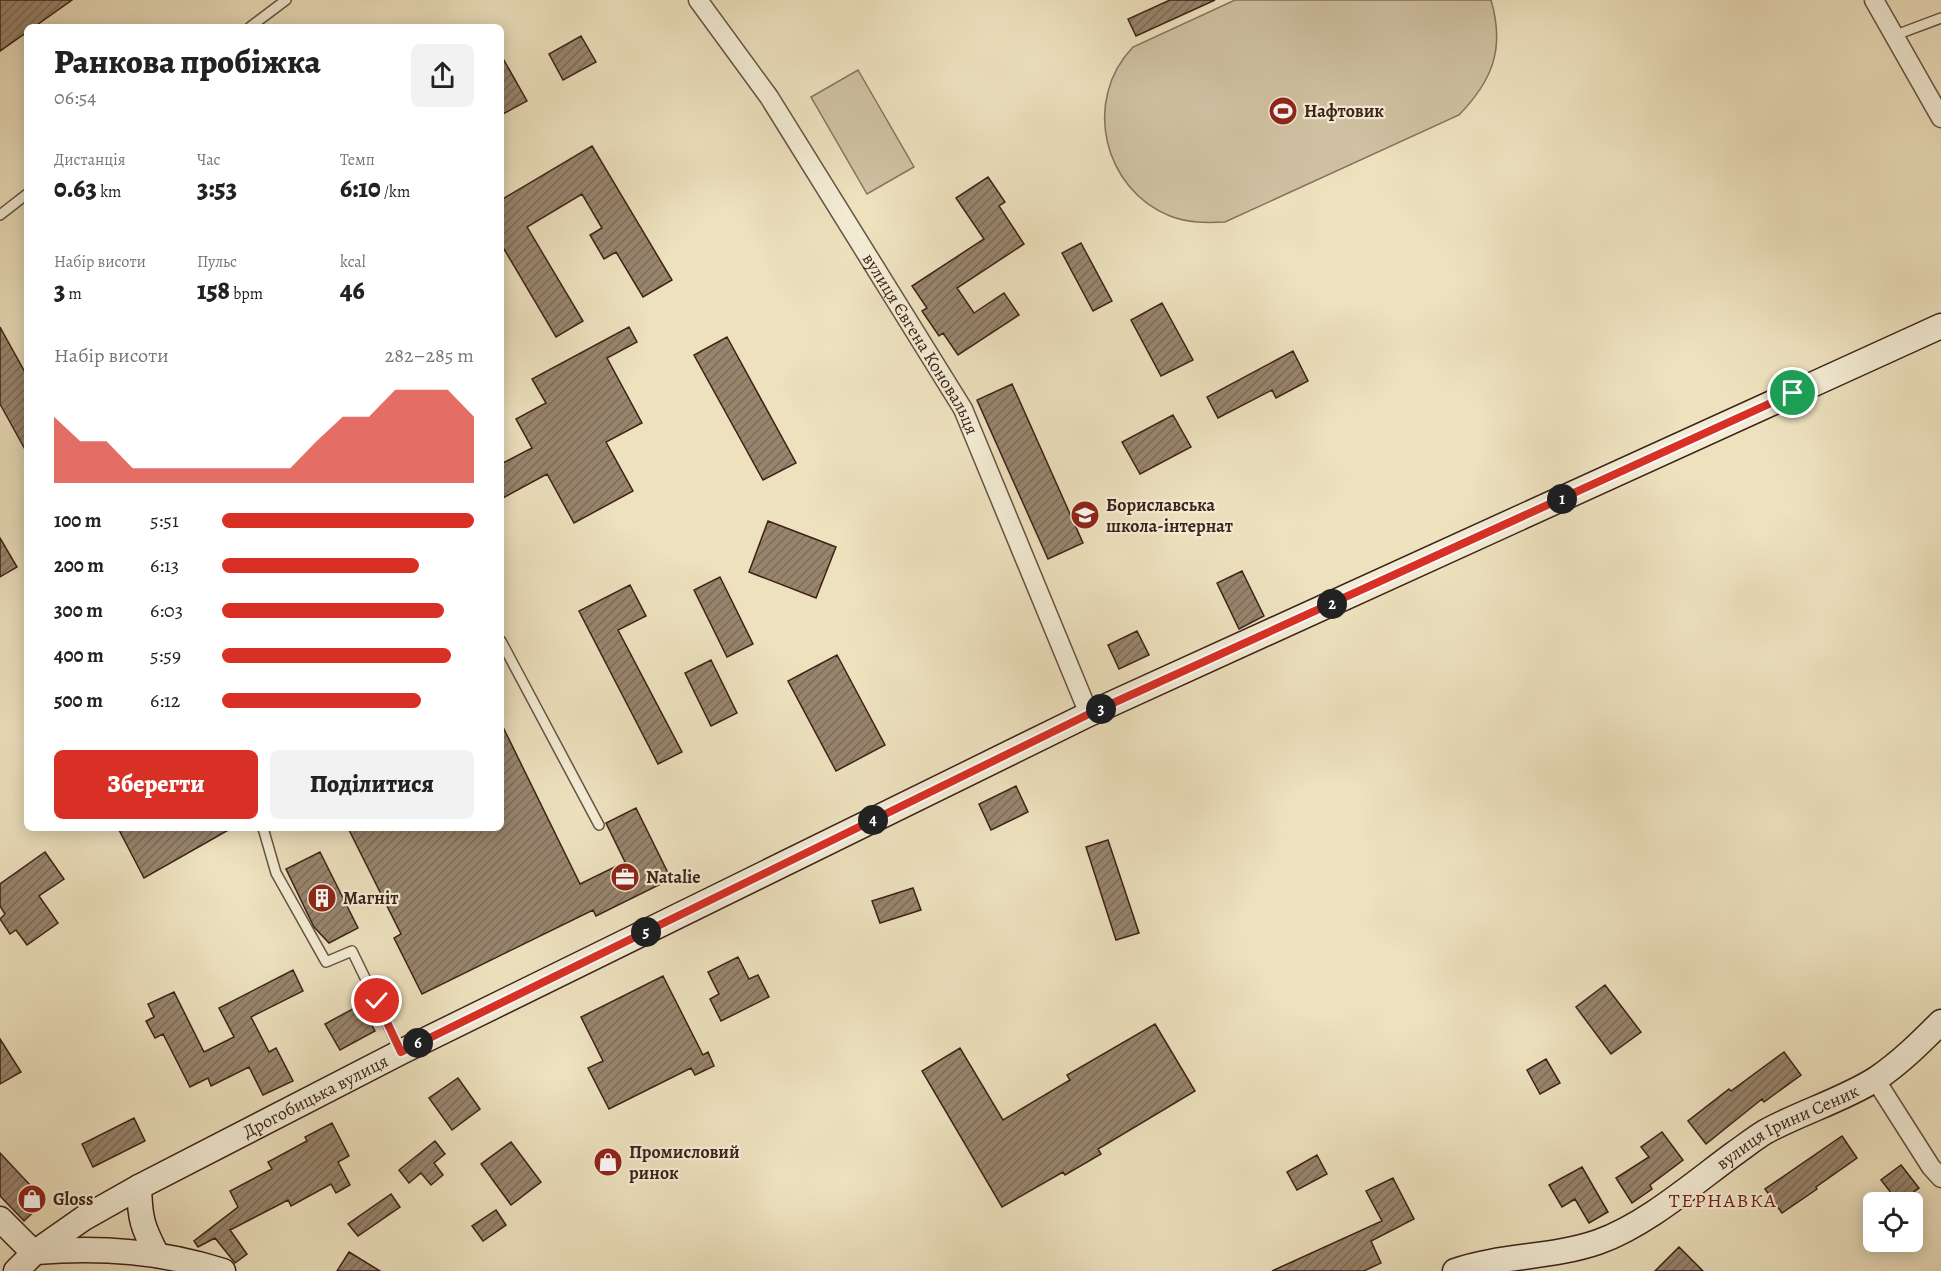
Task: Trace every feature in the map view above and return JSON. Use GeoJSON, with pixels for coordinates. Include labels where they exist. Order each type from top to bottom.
{"type":"FeatureCollection","features":[{"type":"Feature","properties":{"kind":"main road","name":"Дрогобицька вулиця"},"geometry":{"type":"LineString","coordinates":[[16,1271],[34,1252],[84,1218],[139,1187],[401,1052],[1089,714],[1941,326]]}},
{"type":"Feature","properties":{"kind":"main road","name":"вулиця Ірини Сеник"},"geometry":{"type":"LineString","coordinates":[[1455,1271],[1479,1263],[1524,1257],[1599,1242],[1628,1228],[1764,1132],[1875,1079],[1916,1047],[1941,1022]]}},
{"type":"Feature","properties":{"kind":"main road"},"geometry":{"type":"LineString","coordinates":[[139,1187],[143,1228],[157,1255]]}},
{"type":"Feature","properties":{"kind":"main road"},"geometry":{"type":"LineString","coordinates":[[0,1219],[34,1252],[79,1249],[157,1255],[190,1260],[223,1271]]}},
{"type":"Feature","properties":{"kind":"street","name":"вулиця Євгена Коновальця"},"geometry":{"type":"LineString","coordinates":[[698,0],[769,97],[963,409],[1089,714]]}},
{"type":"Feature","properties":{"kind":"street"},"geometry":{"type":"LineString","coordinates":[[1874,0],[1941,118]]}},
{"type":"Feature","properties":{"kind":"street"},"geometry":{"type":"LineString","coordinates":[[1875,1079],[1931,1167],[1941,1178]]}},
{"type":"Feature","properties":{"kind":"lane"},"geometry":{"type":"LineString","coordinates":[[254,24],[286,0]]}},
{"type":"Feature","properties":{"kind":"lane"},"geometry":{"type":"LineString","coordinates":[[1893,36],[1941,18]]}},
{"type":"Feature","properties":{"kind":"lane"},"geometry":{"type":"LineString","coordinates":[[0,215],[24,196]]}},
{"type":"Feature","properties":{"kind":"lane"},"geometry":{"type":"LineString","coordinates":[[504,647],[599,825]]}},
{"type":"Feature","properties":{"kind":"lane"},"geometry":{"type":"LineString","coordinates":[[264,831],[276,873],[326,962],[352,951],[401,1052]]}},
{"type":"Feature","properties":{"kind":"shaded area","name":"Нафтовик"},"geometry":{"type":"Polygon","coordinates":[[[1235,0],[1491,0],[1497,33],[1496,48],[1488,76],[1471,102],[1459,115],[1225,222],[1184,220],[1170,216],[1147,203],[1129,186],[1115,165],[1107,141],[1105,117],[1108,92],[1117,68],[1133,47],[1235,0]]]}},
{"type":"Feature","properties":{"kind":"shaded area"},"geometry":{"type":"Polygon","coordinates":[[[858,70],[914,167],[867,194],[811,97],[858,70]]]}},
{"type":"Feature","properties":{"kind":"building"},"geometry":{"type":"Polygon","coordinates":[[[0,0],[72,0],[38,24],[24,24],[24,34],[0,51],[0,0]]]}},
{"type":"Feature","properties":{"kind":"building"},"geometry":{"type":"Polygon","coordinates":[[[1170,0],[1215,0],[1136,36],[1128,19],[1170,0]]]}},
{"type":"Feature","properties":{"kind":"building"},"geometry":{"type":"Polygon","coordinates":[[[581,36],[596,62],[563,80],[549,54],[581,36]]]}},
{"type":"Feature","properties":{"kind":"building"},"geometry":{"type":"Polygon","coordinates":[[[504,60],[527,101],[504,113],[504,60]]]}},
{"type":"Feature","properties":{"kind":"building"},"geometry":{"type":"Polygon","coordinates":[[[592,146],[672,280],[643,297],[616,252],[604,259],[590,235],[602,228],[582,194],[527,227],[583,321],[556,337],[504,249],[504,198],[592,146]]]}},
{"type":"Feature","properties":{"kind":"building"},"geometry":{"type":"Polygon","coordinates":[[[988,177],[1005,202],[999,206],[1024,244],[957,288],[974,313],[1004,293],[1019,315],[958,355],[943,333],[939,336],[922,311],[927,308],[912,286],[984,239],[956,198],[988,177]]]}},
{"type":"Feature","properties":{"kind":"building"},"geometry":{"type":"Polygon","coordinates":[[[1081,243],[1112,301],[1093,311],[1062,253],[1081,243]]]}},
{"type":"Feature","properties":{"kind":"building"},"geometry":{"type":"Polygon","coordinates":[[[1162,303],[1193,360],[1161,376],[1131,320],[1162,303]]]}},
{"type":"Feature","properties":{"kind":"building"},"geometry":{"type":"Polygon","coordinates":[[[0,327],[24,371],[24,448],[0,404],[0,327]]]}},
{"type":"Feature","properties":{"kind":"building"},"geometry":{"type":"Polygon","coordinates":[[[629,327],[637,342],[607,358],[642,423],[606,442],[633,491],[574,523],[547,474],[504,497],[504,462],[532,448],[516,419],[546,403],[532,379],[629,327]]]}},
{"type":"Feature","properties":{"kind":"building"},"geometry":{"type":"Polygon","coordinates":[[[727,337],[796,463],[763,480],[694,355],[727,337]]]}},
{"type":"Feature","properties":{"kind":"building"},"geometry":{"type":"Polygon","coordinates":[[[1293,351],[1308,381],[1276,398],[1272,390],[1218,418],[1207,397],[1293,351]]]}},
{"type":"Feature","properties":{"kind":"building"},"geometry":{"type":"Polygon","coordinates":[[[1012,384],[1083,543],[1048,559],[977,400],[1012,384]]]}},
{"type":"Feature","properties":{"kind":"building"},"geometry":{"type":"Polygon","coordinates":[[[1173,415],[1191,447],[1140,474],[1122,442],[1173,415]]]}},
{"type":"Feature","properties":{"kind":"building"},"geometry":{"type":"Polygon","coordinates":[[[768,521],[836,547],[816,598],[749,572],[768,521]]]}},
{"type":"Feature","properties":{"kind":"building"},"geometry":{"type":"Polygon","coordinates":[[[0,538],[17,567],[0,577],[0,538]]]}},
{"type":"Feature","properties":{"kind":"building"},"geometry":{"type":"Polygon","coordinates":[[[1242,571],[1264,616],[1239,629],[1217,583],[1242,571]]]}},
{"type":"Feature","properties":{"kind":"building"},"geometry":{"type":"Polygon","coordinates":[[[720,577],[753,644],[727,657],[694,590],[720,577]]]}},
{"type":"Feature","properties":{"kind":"building"},"geometry":{"type":"Polygon","coordinates":[[[630,585],[646,616],[618,630],[682,752],[658,764],[579,611],[630,585]]]}},
{"type":"Feature","properties":{"kind":"building"},"geometry":{"type":"Polygon","coordinates":[[[1137,631],[1149,655],[1119,669],[1108,645],[1137,631]]]}},
{"type":"Feature","properties":{"kind":"building"},"geometry":{"type":"Polygon","coordinates":[[[837,655],[885,745],[836,771],[788,681],[837,655]]]}},
{"type":"Feature","properties":{"kind":"building"},"geometry":{"type":"Polygon","coordinates":[[[711,660],[737,713],[711,726],[685,673],[711,660]]]}},
{"type":"Feature","properties":{"kind":"building"},"geometry":{"type":"Polygon","coordinates":[[[504,729],[580,884],[625,862],[606,823],[636,808],[671,879],[596,916],[593,910],[422,994],[394,938],[401,934],[350,831],[504,831],[504,729]]]}},
{"type":"Feature","properties":{"kind":"building"},"geometry":{"type":"Polygon","coordinates":[[[1016,786],[1028,812],[991,830],[979,804],[1016,786]]]}},
{"type":"Feature","properties":{"kind":"building"},"geometry":{"type":"Polygon","coordinates":[[[120,831],[227,831],[144,878],[120,831]]]}},
{"type":"Feature","properties":{"kind":"building"},"geometry":{"type":"Polygon","coordinates":[[[1108,840],[1139,933],[1116,940],[1086,847],[1108,840]]]}},
{"type":"Feature","properties":{"kind":"building"},"geometry":{"type":"Polygon","coordinates":[[[45,852],[64,879],[39,896],[58,923],[27,945],[16,930],[10,934],[0,919],[5,914],[0,906],[0,884],[45,852]]]}},
{"type":"Feature","properties":{"kind":"building","name":"Магніт"},"geometry":{"type":"Polygon","coordinates":[[[320,852],[358,928],[329,943],[314,927],[286,869],[320,852]]]}},
{"type":"Feature","properties":{"kind":"building"},"geometry":{"type":"Polygon","coordinates":[[[913,888],[921,910],[880,923],[872,901],[913,888]]]}},
{"type":"Feature","properties":{"kind":"building"},"geometry":{"type":"Polygon","coordinates":[[[738,957],[749,979],[758,975],[769,997],[721,1021],[710,999],[719,994],[708,972],[738,957]]]}},
{"type":"Feature","properties":{"kind":"building"},"geometry":{"type":"Polygon","coordinates":[[[293,970],[303,991],[251,1017],[269,1052],[276,1048],[293,1081],[263,1095],[249,1067],[211,1086],[208,1078],[190,1087],[163,1034],[155,1038],[146,1021],[154,1017],[148,1004],[174,992],[204,1052],[234,1037],[219,1008],[293,970]]]}},
{"type":"Feature","properties":{"kind":"building"},"geometry":{"type":"Polygon","coordinates":[[[663,976],[703,1055],[708,1052],[714,1066],[695,1075],[691,1068],[609,1109],[588,1068],[603,1061],[581,1017],[663,976]]]}},
{"type":"Feature","properties":{"kind":"building"},"geometry":{"type":"Polygon","coordinates":[[[1605,985],[1641,1032],[1611,1054],[1576,1007],[1605,985]]]}},
{"type":"Feature","properties":{"kind":"building"},"geometry":{"type":"Polygon","coordinates":[[[360,1005],[375,1031],[340,1050],[325,1024],[360,1005]]]}},
{"type":"Feature","properties":{"kind":"building"},"geometry":{"type":"Polygon","coordinates":[[[1155,1024],[1195,1091],[1098,1149],[1101,1154],[1065,1175],[1063,1172],[1002,1207],[922,1071],[960,1048],[1003,1120],[1070,1080],[1067,1075],[1155,1024]]]}},
{"type":"Feature","properties":{"kind":"building"},"geometry":{"type":"Polygon","coordinates":[[[0,1039],[21,1072],[0,1084],[0,1039]]]}},
{"type":"Feature","properties":{"kind":"building"},"geometry":{"type":"Polygon","coordinates":[[[1784,1052],[1801,1075],[1764,1102],[1762,1099],[1706,1144],[1688,1121],[1729,1089],[1731,1091],[1784,1052]]]}},
{"type":"Feature","properties":{"kind":"building"},"geometry":{"type":"Polygon","coordinates":[[[1546,1059],[1560,1083],[1540,1094],[1527,1070],[1546,1059]]]}},
{"type":"Feature","properties":{"kind":"building"},"geometry":{"type":"Polygon","coordinates":[[[458,1078],[480,1109],[452,1130],[429,1098],[458,1078]]]}},
{"type":"Feature","properties":{"kind":"building"},"geometry":{"type":"Polygon","coordinates":[[[134,1118],[145,1141],[93,1167],[82,1144],[134,1118]]]}},
{"type":"Feature","properties":{"kind":"building"},"geometry":{"type":"Polygon","coordinates":[[[332,1123],[349,1156],[338,1162],[350,1185],[336,1193],[331,1184],[291,1206],[288,1200],[230,1230],[247,1254],[235,1263],[215,1238],[198,1247],[194,1241],[238,1207],[230,1191],[272,1169],[268,1162],[307,1141],[305,1137],[332,1123]]]}},
{"type":"Feature","properties":{"kind":"building"},"geometry":{"type":"Polygon","coordinates":[[[1662,1132],[1683,1160],[1650,1185],[1652,1189],[1632,1203],[1616,1178],[1649,1157],[1641,1147],[1662,1132]]]}},
{"type":"Feature","properties":{"kind":"building"},"geometry":{"type":"Polygon","coordinates":[[[1842,1136],[1857,1158],[1782,1213],[1765,1189],[1842,1136]]]}},
{"type":"Feature","properties":{"kind":"building"},"geometry":{"type":"Polygon","coordinates":[[[435,1141],[445,1154],[434,1163],[443,1175],[431,1185],[421,1173],[409,1183],[399,1170],[435,1141]]]}},
{"type":"Feature","properties":{"kind":"building"},"geometry":{"type":"Polygon","coordinates":[[[511,1142],[541,1182],[511,1205],[481,1164],[511,1142]]]}},
{"type":"Feature","properties":{"kind":"building"},"geometry":{"type":"Polygon","coordinates":[[[0,1153],[45,1201],[24,1221],[0,1196],[0,1153]]]}},
{"type":"Feature","properties":{"kind":"building"},"geometry":{"type":"Polygon","coordinates":[[[1317,1155],[1327,1174],[1297,1190],[1287,1172],[1317,1155]]]}},
{"type":"Feature","properties":{"kind":"building"},"geometry":{"type":"Polygon","coordinates":[[[1901,1165],[1919,1188],[1914,1192],[1890,1192],[1881,1180],[1901,1165]]]}},
{"type":"Feature","properties":{"kind":"building"},"geometry":{"type":"Polygon","coordinates":[[[1582,1167],[1608,1212],[1589,1223],[1575,1199],[1562,1207],[1549,1185],[1582,1167]]]}},
{"type":"Feature","properties":{"kind":"building"},"geometry":{"type":"Polygon","coordinates":[[[1393,1178],[1414,1219],[1371,1241],[1381,1263],[1364,1271],[1272,1271],[1382,1221],[1366,1191],[1393,1178]]]}},
{"type":"Feature","properties":{"kind":"building"},"geometry":{"type":"Polygon","coordinates":[[[391,1194],[400,1207],[358,1236],[348,1224],[391,1194]]]}},
{"type":"Feature","properties":{"kind":"building"},"geometry":{"type":"Polygon","coordinates":[[[496,1210],[506,1225],[483,1241],[472,1226],[496,1210]]]}},
{"type":"Feature","properties":{"kind":"building"},"geometry":{"type":"Polygon","coordinates":[[[1679,1247],[1703,1271],[1655,1271],[1679,1247]]]}},
{"type":"Feature","properties":{"kind":"building"},"geometry":{"type":"Polygon","coordinates":[[[349,1252],[380,1271],[337,1271],[349,1252]]]}},
{"type":"Feature","properties":{"kind":"place","name":"Нафтовик"},"geometry":{"type":"Point","coordinates":[1283,111]}},
{"type":"Feature","properties":{"kind":"place","name":"Бориславська школа-інтернат"},"geometry":{"type":"Point","coordinates":[1085,515]}},
{"type":"Feature","properties":{"kind":"place","name":"Natalie"},"geometry":{"type":"Point","coordinates":[625,877]}},
{"type":"Feature","properties":{"kind":"place","name":"Магніт"},"geometry":{"type":"Point","coordinates":[322,898]}},
{"type":"Feature","properties":{"kind":"place","name":"Промисловий ринок"},"geometry":{"type":"Point","coordinates":[608,1162]}},
{"type":"Feature","properties":{"kind":"place","name":"Gloss"},"geometry":{"type":"Point","coordinates":[32,1199]}},
{"type":"Feature","properties":{"kind":"district","name":"ТЕРНАВКА"},"geometry":{"type":"Point","coordinates":[1723,1200]}},
{"type":"Feature","properties":{"kind":"route"},"geometry":{"type":"LineString","coordinates":[[377,1001],[401,1052],[1089,714],[1793,393]]}}]}
